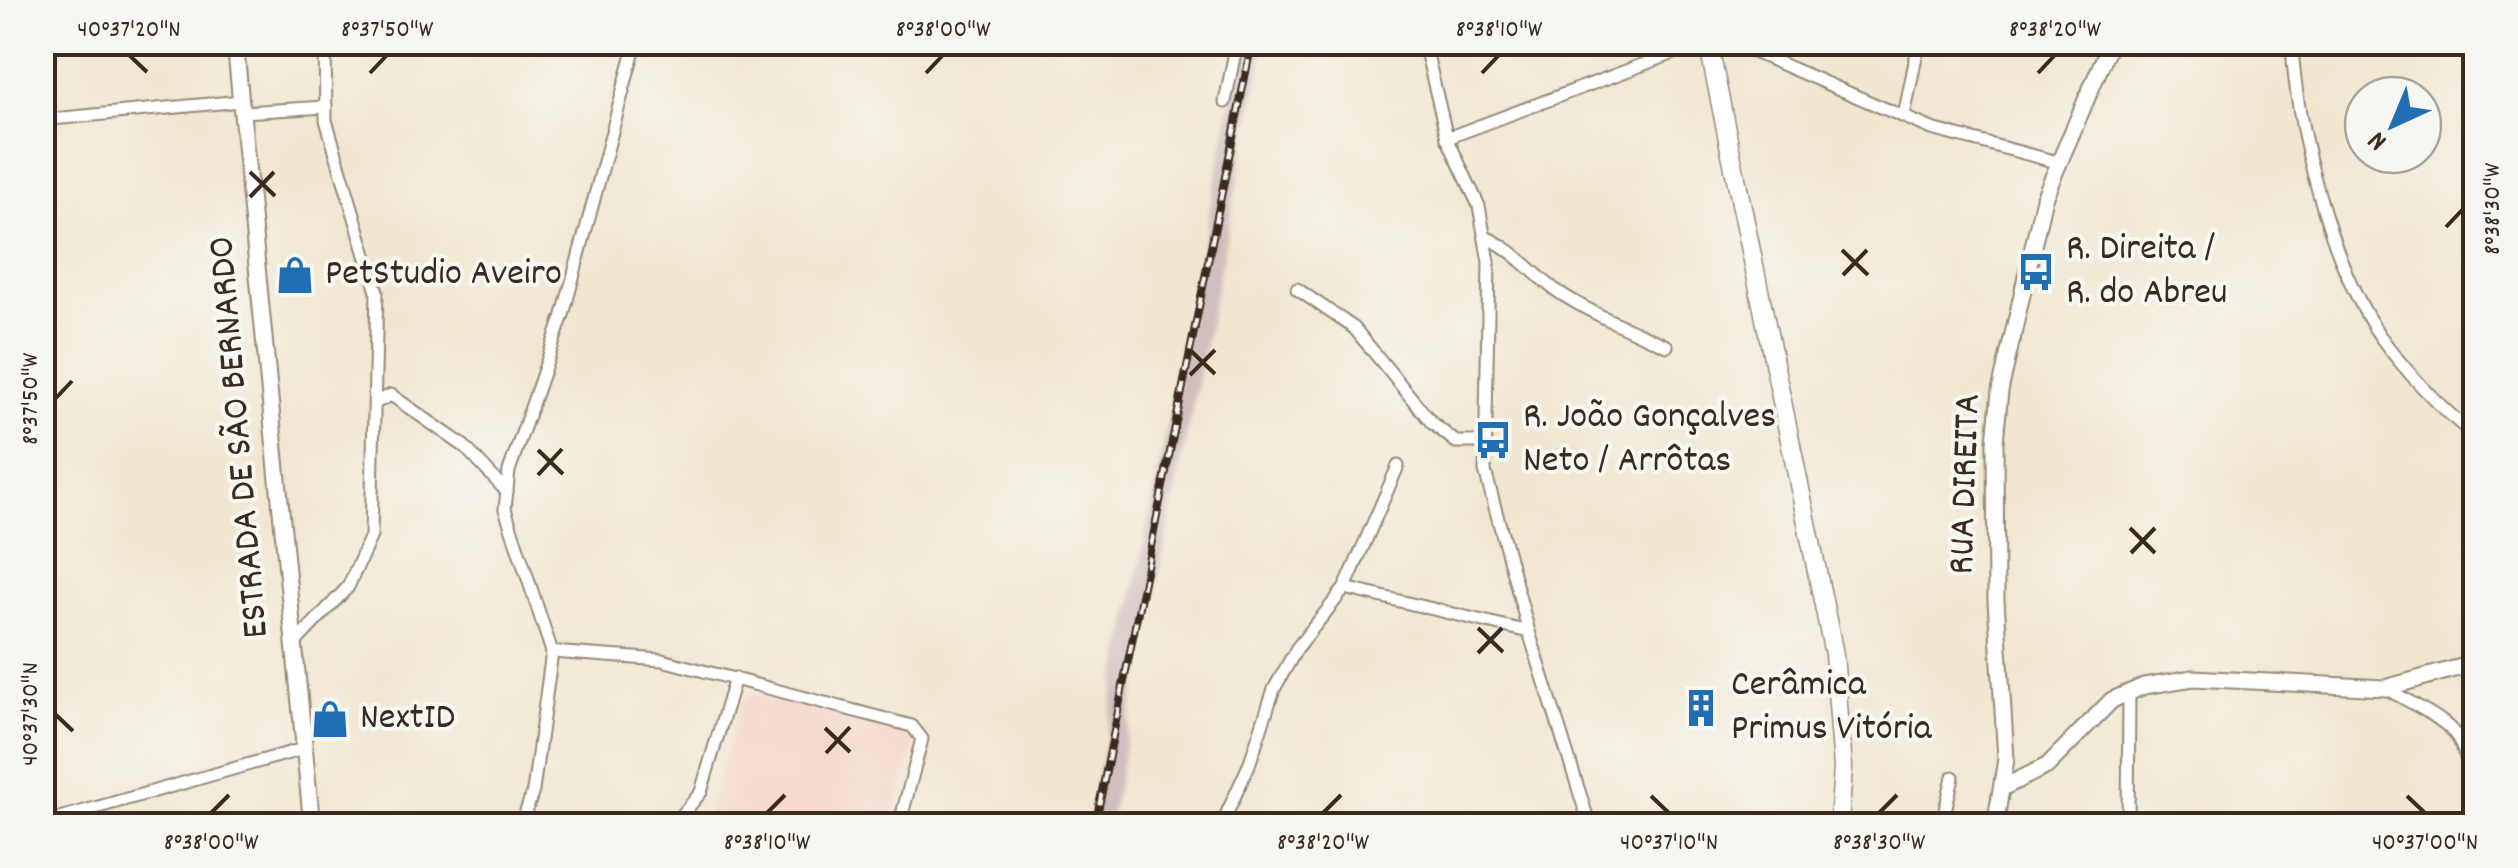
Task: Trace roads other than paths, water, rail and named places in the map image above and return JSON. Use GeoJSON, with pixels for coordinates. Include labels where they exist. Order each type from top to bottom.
{"type":"FeatureCollection","features":[{"type":"Feature","properties":{"kind":"main road","name":"ESTRADA DE SÃO BERNARDO"},"geometry":{"type":"LineString","coordinates":[[235,42],[312,826]]}},
{"type":"Feature","properties":{"kind":"main road"},"geometry":{"type":"LineString","coordinates":[[1708,42],[1834,654],[1842,710],[1839,826]]}},
{"type":"Feature","properties":{"kind":"main road","name":"RUA DIREITA"},"geometry":{"type":"LineString","coordinates":[[1995,826],[2004,787],[1995,442],[2000,391],[2022,288],[2057,162],[2111,42]]}},
{"type":"Feature","properties":{"kind":"main road"},"geometry":{"type":"LineString","coordinates":[[2004,787],[2048,766],[2112,700],[2129,693],[2193,678],[2385,688],[2476,663]]}},
{"type":"Feature","properties":{"kind":"street"},"geometry":{"type":"LineString","coordinates":[[294,644],[348,587],[370,536],[377,292],[326,107],[325,42]]}},
{"type":"Feature","properties":{"kind":"street"},"geometry":{"type":"LineString","coordinates":[[521,826],[533,791],[552,652],[505,509],[510,471],[563,315],[636,42]]}},
{"type":"Feature","properties":{"kind":"street"},"geometry":{"type":"LineString","coordinates":[[1224,102],[1238,42]]}},
{"type":"Feature","properties":{"kind":"street"},"geometry":{"type":"LineString","coordinates":[[1424,42],[1447,138],[1478,206],[1489,262],[1485,471],[1529,632],[1590,826]]}},
{"type":"Feature","properties":{"kind":"street"},"geometry":{"type":"LineString","coordinates":[[1904,116],[1919,42]]}},
{"type":"Feature","properties":{"kind":"street"},"geometry":{"type":"LineString","coordinates":[[2292,42],[2314,178],[2356,288],[2378,333],[2414,379],[2476,436]]}},
{"type":"Feature","properties":{"kind":"street"},"geometry":{"type":"LineString","coordinates":[[1749,46],[1932,129],[2057,162]]}},
{"type":"Feature","properties":{"kind":"street"},"geometry":{"type":"LineString","coordinates":[[1447,138],[1674,52]]}},
{"type":"Feature","properties":{"kind":"street"},"geometry":{"type":"LineString","coordinates":[[42,120],[242,106],[326,107]]}},
{"type":"Feature","properties":{"kind":"street"},"geometry":{"type":"LineString","coordinates":[[1484,237],[1502,244],[1559,292],[1606,319],[1668,346]]}},
{"type":"Feature","properties":{"kind":"street"},"geometry":{"type":"LineString","coordinates":[[1297,289],[1354,328],[1432,424],[1456,442],[1483,442]]}},
{"type":"Feature","properties":{"kind":"street"},"geometry":{"type":"LineString","coordinates":[[375,403],[391,395],[464,446],[507,492]]}},
{"type":"Feature","properties":{"kind":"street"},"geometry":{"type":"LineString","coordinates":[[1222,826],[1249,765],[1274,689],[1297,648],[1345,588],[1398,466]]}},
{"type":"Feature","properties":{"kind":"street"},"geometry":{"type":"LineString","coordinates":[[1345,588],[1529,632]]}},
{"type":"Feature","properties":{"kind":"street"},"geometry":{"type":"LineString","coordinates":[[552,652],[662,660],[912,726],[922,739],[899,826]]}},
{"type":"Feature","properties":{"kind":"street"},"geometry":{"type":"LineString","coordinates":[[673,826],[701,792],[735,678]]}},
{"type":"Feature","properties":{"kind":"street"},"geometry":{"type":"LineString","coordinates":[[2385,688],[2450,724],[2467,750],[2476,818]]}},
{"type":"Feature","properties":{"kind":"street"},"geometry":{"type":"LineString","coordinates":[[2128,826],[2129,693]]}},
{"type":"Feature","properties":{"kind":"street"},"geometry":{"type":"LineString","coordinates":[[42,823],[303,749]]}},
{"type":"Feature","properties":{"kind":"street"},"geometry":{"type":"LineString","coordinates":[[1949,826],[1942,824],[1953,777]]}},
{"type":"Feature","properties":{"kind":"railway"},"geometry":{"type":"LineString","coordinates":[[1095,826],[1252,42]]}},
{"type":"Feature","properties":{"kind":"place","name":"R. Direita / R. do Abreu"},"geometry":{"type":"Point","coordinates":[2036,272]}},
{"type":"Feature","properties":{"kind":"place","name":"PetStudio Aveiro"},"geometry":{"type":"Point","coordinates":[295,275]}},
{"type":"Feature","properties":{"kind":"place","name":"R. João Gonçalves Neto / Arrôtas"},"geometry":{"type":"Point","coordinates":[1493,440]}},
{"type":"Feature","properties":{"kind":"place","name":"Cerâmica Primus Vitória"},"geometry":{"type":"Point","coordinates":[1701,708]}},
{"type":"Feature","properties":{"kind":"place","name":"NextID"},"geometry":{"type":"Point","coordinates":[330,719]}}]}
